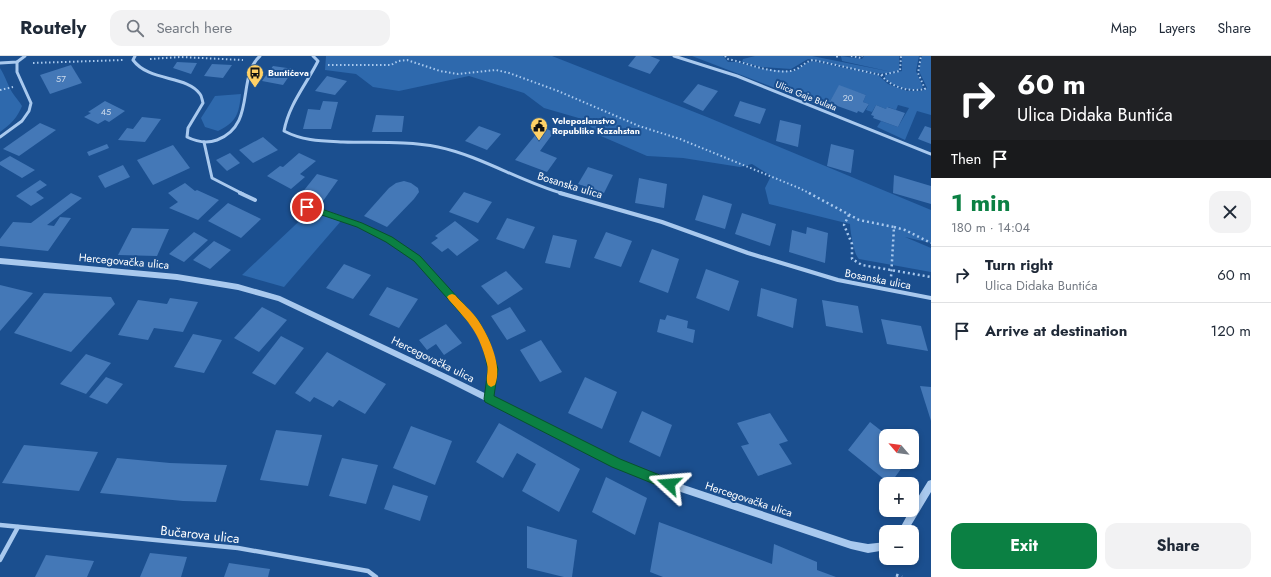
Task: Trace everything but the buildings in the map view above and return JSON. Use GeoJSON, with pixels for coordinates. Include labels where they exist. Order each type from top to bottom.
{"type":"FeatureCollection","features":[{"type":"Feature","properties":{"kind":"street"},"geometry":{"type":"LineString","coordinates":[[0,63],[16,62],[25,56]]}},
{"type":"Feature","properties":{"kind":"street"},"geometry":{"type":"LineString","coordinates":[[135,56],[133,60],[138,68],[190,87],[200,94],[203,103],[188,128],[187,136],[197,142],[216,140],[228,134],[232,129],[246,100],[248,74],[254,60],[260,56]]}},
{"type":"Feature","properties":{"kind":"street","name":"Bosanska ulica"},"geometry":{"type":"LineString","coordinates":[[313,56],[318,61],[314,70],[295,97],[285,118],[284,131],[295,137],[317,141],[413,144],[438,147],[461,154],[552,191],[662,222],[748,253],[838,280],[931,298]]}},
{"type":"Feature","properties":{"kind":"street","name":"Ulica Gaje Bulata"},"geometry":{"type":"LineString","coordinates":[[674,56],[737,76],[931,154]]}},
{"type":"Feature","properties":{"kind":"street"},"geometry":{"type":"LineString","coordinates":[[0,138],[22,121],[29,111],[30,103],[17,72],[16,62]]}},
{"type":"Feature","properties":{"kind":"street"},"geometry":{"type":"LineString","coordinates":[[204,142],[212,178],[255,200]]}},
{"type":"Feature","properties":{"kind":"street"},"geometry":{"type":"LineString","coordinates":[[294,202],[360,225],[389,239],[417,259],[475,323],[486,343],[493,369],[489,399]]}},
{"type":"Feature","properties":{"kind":"street","name":"Hercegovačka ulica"},"geometry":{"type":"LineString","coordinates":[[0,261],[177,277],[238,287],[280,299],[489,399],[582,447],[654,479],[851,545],[868,549],[879,549]]}},
{"type":"Feature","properties":{"kind":"street"},"geometry":{"type":"LineString","coordinates":[[906,525],[931,484]]}},
{"type":"Feature","properties":{"kind":"street","name":"Bučarova ulica"},"geometry":{"type":"LineString","coordinates":[[0,525],[238,548],[368,571],[376,577]]}},
{"type":"Feature","properties":{"kind":"street"},"geometry":{"type":"LineString","coordinates":[[0,560],[18,527]]}},
{"type":"Feature","properties":{"kind":"path"},"geometry":{"type":"LineString","coordinates":[[725,56],[727,59],[764,68],[795,70],[805,62],[813,60],[881,75],[900,71],[901,56]]}},
{"type":"Feature","properties":{"kind":"path"},"geometry":{"type":"LineString","coordinates":[[851,56],[861,58],[862,56]]}},
{"type":"Feature","properties":{"kind":"path"},"geometry":{"type":"LineString","coordinates":[[881,75],[883,79],[899,88],[914,91],[925,89],[918,73],[921,56]]}},
{"type":"Feature","properties":{"kind":"path"},"geometry":{"type":"LineString","coordinates":[[146,59],[180,57],[246,60]]}},
{"type":"Feature","properties":{"kind":"path"},"geometry":{"type":"LineString","coordinates":[[26,64],[125,60]]}},
{"type":"Feature","properties":{"kind":"path"},"geometry":{"type":"LineString","coordinates":[[324,65],[391,65],[398,61],[407,60],[440,72],[458,74],[496,70],[509,73],[558,91],[639,126],[680,139],[799,188],[858,220],[905,230],[931,243]]}},
{"type":"Feature","properties":{"kind":"path"},"geometry":{"type":"LineString","coordinates":[[0,90],[16,86]]}},
{"type":"Feature","properties":{"kind":"path"},"geometry":{"type":"LineString","coordinates":[[849,215],[844,225],[852,244],[852,258],[862,265],[931,277]]}},
{"type":"Feature","properties":{"kind":"path"},"geometry":{"type":"LineString","coordinates":[[891,283],[894,227]]}},
{"type":"Feature","properties":{"kind":"path"},"geometry":{"type":"LineString","coordinates":[[896,575],[902,577]]}},
{"type":"Feature","properties":{"kind":"shaded area"},"geometry":{"type":"Polygon","coordinates":[[[326,56],[552,56],[707,117],[931,210],[931,243],[905,237],[931,248],[931,272],[859,259],[854,248],[850,224],[769,204],[765,188],[771,176],[752,164],[740,167],[683,158],[647,156],[601,136],[582,119],[544,108],[524,93],[469,76],[399,91],[373,87],[356,74],[325,70],[326,56]]]}},
{"type":"Feature","properties":{"kind":"shaded area"},"geometry":{"type":"Polygon","coordinates":[[[692,56],[723,56],[728,62],[737,62],[763,69],[788,71],[795,71],[808,62],[813,61],[878,75],[888,84],[907,91],[922,91],[927,88],[919,71],[922,56],[931,56],[931,115],[917,111],[905,140],[877,127],[881,121],[898,127],[909,108],[898,105],[896,110],[888,107],[886,109],[876,105],[872,112],[866,110],[869,104],[863,102],[866,95],[839,86],[829,103],[820,99],[816,104],[692,56]]]}},
{"type":"Feature","properties":{"kind":"shaded area"},"geometry":{"type":"Polygon","coordinates":[[[755,56],[812,56],[892,72],[842,61],[841,56],[862,59],[864,56],[899,56],[899,70],[892,73],[869,72],[808,59],[791,69],[761,67],[742,62],[743,59],[755,56]]]}},
{"type":"Feature","properties":{"kind":"shaded area"},"geometry":{"type":"Polygon","coordinates":[[[902,56],[919,56],[916,71],[923,88],[903,88],[885,79],[885,75],[902,71],[902,56]]]}},
{"type":"Feature","properties":{"kind":"shaded area"},"geometry":{"type":"Polygon","coordinates":[[[0,68],[12,92],[22,106],[13,120],[0,132],[0,68]]]}},
{"type":"Feature","properties":{"kind":"shaded area"},"geometry":{"type":"Polygon","coordinates":[[[241,94],[238,112],[229,124],[218,131],[205,127],[201,118],[215,96],[241,94]]]}},
{"type":"Feature","properties":{"kind":"shaded area"},"geometry":{"type":"Polygon","coordinates":[[[310,211],[341,221],[284,287],[242,275],[310,211]]]}},
{"type":"Feature","properties":{"kind":"slow traffic"},"geometry":{"type":"LineString","coordinates":[[452,297],[475,323],[486,343],[493,369],[491,382]]}},
{"type":"Feature","properties":{"kind":"place","name":"Buntićeva"},"geometry":{"type":"Point","coordinates":[255,88]}},
{"type":"Feature","properties":{"kind":"place","name":"Veleposlanstvo Republike Kazahstan"},"geometry":{"type":"Point","coordinates":[539,141]}},
{"type":"Feature","properties":{"kind":"route"},"geometry":{"type":"LineString","coordinates":[[307,207],[360,225],[389,239],[417,259],[475,323],[486,343],[493,369],[489,399],[582,447],[616,463],[669,484]]}}]}
